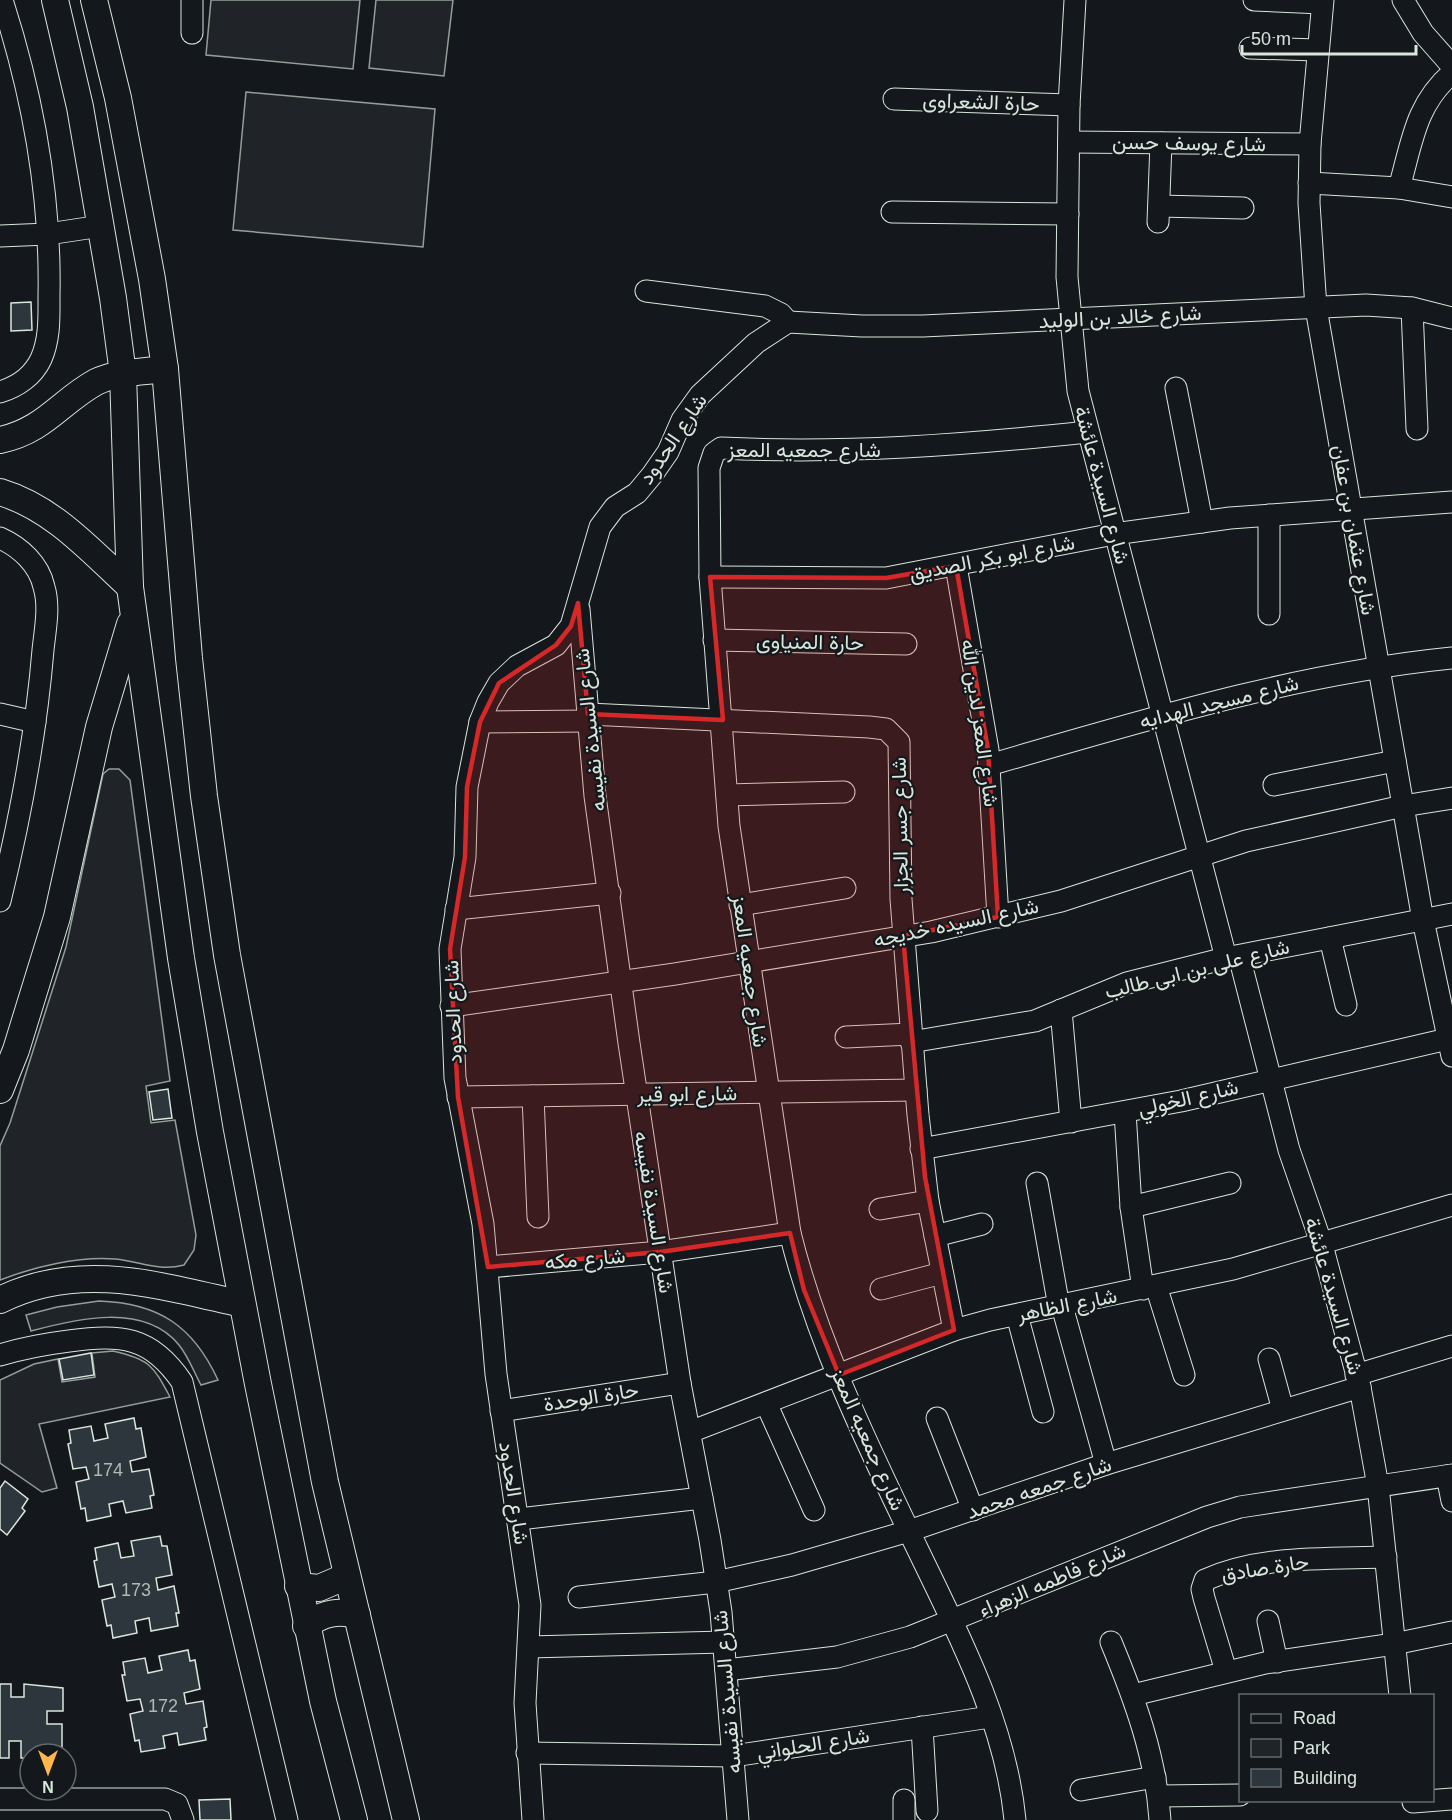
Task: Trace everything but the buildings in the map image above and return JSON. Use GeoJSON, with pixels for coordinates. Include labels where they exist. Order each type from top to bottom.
{"type":"FeatureCollection","features":[{"type":"Feature","properties":{"kind":"street"},"geometry":{"type":"LineString","coordinates":[[0,392],[14,388],[29,376],[41,360],[48,339],[48,234],[41,154],[2,0]]}},
{"type":"Feature","properties":{"kind":"street"},"geometry":{"type":"LineString","coordinates":[[55,0],[80,107],[101,226],[123,374],[130,587],[181,958],[242,1304],[306,1626],[354,1820]]}},
{"type":"Feature","properties":{"kind":"street"},"geometry":{"type":"LineString","coordinates":[[94,0],[120,110],[152,279],[165,369],[190,669],[204,796],[227,954],[288,1296],[325,1482],[406,1820]]}},
{"type":"Feature","properties":{"kind":"street"},"geometry":{"type":"LineString","coordinates":[[192,0],[192,33]]}},
{"type":"Feature","properties":{"kind":"street","name":"شارع السيدة عائشة"},"geometry":{"type":"LineString","coordinates":[[1075,0],[1069,105],[1067,278],[1078,391],[1199,855],[1233,957],[1289,1150],[1322,1245],[1358,1381],[1378,1486],[1400,1694]]}},
{"type":"Feature","properties":{"kind":"street"},"geometry":{"type":"LineString","coordinates":[[1254,0],[1323,2]]}},
{"type":"Feature","properties":{"kind":"street"},"geometry":{"type":"LineString","coordinates":[[1403,0],[1423,33],[1452,66]]}},
{"type":"Feature","properties":{"kind":"street","name":"شارع عثمان بن عفان"},"geometry":{"type":"LineString","coordinates":[[1323,2],[1317,50],[1309,183],[1316,308],[1402,806],[1423,920],[1451,1044]]}},
{"type":"Feature","properties":{"kind":"street"},"geometry":{"type":"LineString","coordinates":[[1250,48],[1317,50]]}},
{"type":"Feature","properties":{"kind":"street"},"geometry":{"type":"LineString","coordinates":[[1399,188],[1422,112],[1434,88],[1452,73]]}},
{"type":"Feature","properties":{"kind":"street","name":"حارة الشعراوى"},"geometry":{"type":"LineString","coordinates":[[894,99],[1069,105]]}},
{"type":"Feature","properties":{"kind":"street","name":"شارع يوسف حسن"},"geometry":{"type":"LineString","coordinates":[[1069,142],[1310,144]]}},
{"type":"Feature","properties":{"kind":"street"},"geometry":{"type":"LineString","coordinates":[[1161,143],[1158,214],[1243,208]]}},
{"type":"Feature","properties":{"kind":"street"},"geometry":{"type":"LineString","coordinates":[[1309,183],[1399,188],[1452,197]]}},
{"type":"Feature","properties":{"kind":"street"},"geometry":{"type":"LineString","coordinates":[[892,212],[1068,214]]}},
{"type":"Feature","properties":{"kind":"street"},"geometry":{"type":"LineString","coordinates":[[0,236],[48,234],[101,226]]}},
{"type":"Feature","properties":{"kind":"street"},"geometry":{"type":"LineString","coordinates":[[646,291],[765,306],[782,314],[788,322]]}},
{"type":"Feature","properties":{"kind":"street","name":"شارع خالد بن الوليد"},"geometry":{"type":"LineString","coordinates":[[788,322],[862,326],[1366,305],[1412,308],[1452,318]]}},
{"type":"Feature","properties":{"kind":"street"},"geometry":{"type":"LineString","coordinates":[[1412,308],[1417,429]]}},
{"type":"Feature","properties":{"kind":"street","name":"شارع الحدود"},"geometry":{"type":"LineString","coordinates":[[533,1820],[525,1703],[530,1605],[501,1411],[483,1224],[458,1097],[451,1006],[450,949],[465,857],[467,787],[480,722],[499,683],[518,666],[556,645],[571,626],[591,551],[600,527],[615,507],[637,493],[652,475],[668,452],[682,420],[700,394],[756,343],[788,322]]}},
{"type":"Feature","properties":{"kind":"street"},"geometry":{"type":"LineString","coordinates":[[0,440],[33,428],[55,415],[97,381],[123,374],[165,369]]}},
{"type":"Feature","properties":{"kind":"street"},"geometry":{"type":"LineString","coordinates":[[1176,388],[1202,522]]}},
{"type":"Feature","properties":{"kind":"street","name":"شارع جمعيه المعز"},"geometry":{"type":"LineString","coordinates":[[1015,1820],[1004,1758],[990,1717],[953,1622],[909,1531],[839,1375],[804,1290],[789,1233],[748,962],[727,795],[723,720],[710,577],[709,468],[714,453],[721,448],[840,452],[899,450],[1087,432]]}},
{"type":"Feature","properties":{"kind":"street"},"geometry":{"type":"LineString","coordinates":[[0,492],[32,505],[59,522],[130,587]]}},
{"type":"Feature","properties":{"kind":"street","name":"شارع ابو بكر الصديق"},"geometry":{"type":"LineString","coordinates":[[710,577],[886,578],[1114,534],[1202,522],[1452,501]]}},
{"type":"Feature","properties":{"kind":"street"},"geometry":{"type":"LineString","coordinates":[[1269,515],[1269,614]]}},
{"type":"Feature","properties":{"kind":"street"},"geometry":{"type":"LineString","coordinates":[[0,538],[15,545],[33,563],[45,586],[46,612],[35,722],[16,833],[0,901]]}},
{"type":"Feature","properties":{"kind":"street","name":"شارع المعز لدين الله"},"geometry":{"type":"LineString","coordinates":[[956,566],[989,765],[998,917]]}},
{"type":"Feature","properties":{"kind":"street","name":"شارع السيدة نفيسه"},"geometry":{"type":"LineString","coordinates":[[578,603],[595,796],[636,1095],[680,1383],[717,1582],[738,1820]]}},
{"type":"Feature","properties":{"kind":"street"},"geometry":{"type":"LineString","coordinates":[[0,1090],[16,1050],[57,917],[97,738],[133,615]]}},
{"type":"Feature","properties":{"kind":"street","name":"حارة المنياوى"},"geometry":{"type":"LineString","coordinates":[[714,640],[906,644]]}},
{"type":"Feature","properties":{"kind":"street","name":"شارع مسجد الهدايه"},"geometry":{"type":"LineString","coordinates":[[989,765],[1162,715],[1280,685],[1452,658]]}},
{"type":"Feature","properties":{"kind":"street"},"geometry":{"type":"LineString","coordinates":[[0,714],[35,722]]}},
{"type":"Feature","properties":{"kind":"street","name":"شارع جسر الجزار"},"geometry":{"type":"LineString","coordinates":[[480,722],[588,718],[723,720],[869,726],[886,729],[899,742],[903,936],[921,1149],[928,1201],[954,1330]]}},
{"type":"Feature","properties":{"kind":"street"},"geometry":{"type":"LineString","coordinates":[[1274,785],[1395,761]]}},
{"type":"Feature","properties":{"kind":"street"},"geometry":{"type":"LineString","coordinates":[[727,795],[844,792]]}},
{"type":"Feature","properties":{"kind":"street","name":"شارع السيده خديجه"},"geometry":{"type":"LineString","coordinates":[[451,1006],[748,962],[903,936],[998,917],[1061,901],[1246,841],[1402,806],[1452,798]]}},
{"type":"Feature","properties":{"kind":"street"},"geometry":{"type":"LineString","coordinates":[[740,905],[845,888]]}},
{"type":"Feature","properties":{"kind":"street"},"geometry":{"type":"LineString","coordinates":[[456,909],[610,893]]}},
{"type":"Feature","properties":{"kind":"street","name":"شارع على بن ابى طالب"},"geometry":{"type":"LineString","coordinates":[[846,1037],[911,1038],[1012,1027],[1126,983],[1233,957],[1452,914]]}},
{"type":"Feature","properties":{"kind":"street"},"geometry":{"type":"LineString","coordinates":[[1330,938],[1346,1005]]}},
{"type":"Feature","properties":{"kind":"street"},"geometry":{"type":"LineString","coordinates":[[1061,1010],[1071,1122]]}},
{"type":"Feature","properties":{"kind":"street","name":"شارع الخولي"},"geometry":{"type":"LineString","coordinates":[[921,1149],[1125,1112],[1270,1079],[1451,1044]]}},
{"type":"Feature","properties":{"kind":"street","name":"شارع ابو قير"},"geometry":{"type":"LineString","coordinates":[[458,1097],[916,1090]]}},
{"type":"Feature","properties":{"kind":"street"},"geometry":{"type":"LineString","coordinates":[[533,1096],[538,1217]]}},
{"type":"Feature","properties":{"kind":"street"},"geometry":{"type":"LineString","coordinates":[[1125,1112],[1131,1207],[1150,1288],[1184,1375]]}},
{"type":"Feature","properties":{"kind":"street"},"geometry":{"type":"LineString","coordinates":[[1037,1183],[1060,1306],[1106,1464]]}},
{"type":"Feature","properties":{"kind":"street"},"geometry":{"type":"LineString","coordinates":[[1131,1207],[1230,1183]]}},
{"type":"Feature","properties":{"kind":"street"},"geometry":{"type":"LineString","coordinates":[[880,1209],[928,1201]]}},
{"type":"Feature","properties":{"kind":"street","name":"شارع الظاهر"},"geometry":{"type":"LineString","coordinates":[[690,1432],[954,1330],[1150,1288],[1322,1245],[1452,1204]]}},
{"type":"Feature","properties":{"kind":"street"},"geometry":{"type":"LineString","coordinates":[[935,1236],[982,1224]]}},
{"type":"Feature","properties":{"kind":"street","name":"شارع مكه"},"geometry":{"type":"LineString","coordinates":[[488,1267],[660,1252],[789,1233]]}},
{"type":"Feature","properties":{"kind":"street"},"geometry":{"type":"LineString","coordinates":[[881,1289],[942,1273]]}},
{"type":"Feature","properties":{"kind":"street"},"geometry":{"type":"LineString","coordinates":[[0,1300],[63,1281],[120,1278],[175,1287],[242,1304]]}},
{"type":"Feature","properties":{"kind":"street"},"geometry":{"type":"LineString","coordinates":[[1017,1315],[1043,1412]]}},
{"type":"Feature","properties":{"kind":"street"},"geometry":{"type":"LineString","coordinates":[[0,1355],[51,1343],[104,1336],[128,1338],[150,1348],[169,1363],[183,1382],[287,1820]]}},
{"type":"Feature","properties":{"kind":"street","name":"شارع جمعه محمد"},"geometry":{"type":"LineString","coordinates":[[579,1597],[717,1582],[792,1564],[909,1531],[1106,1464],[1283,1410],[1452,1346]]}},
{"type":"Feature","properties":{"kind":"street"},"geometry":{"type":"LineString","coordinates":[[1269,1359],[1283,1410]]}},
{"type":"Feature","properties":{"kind":"street","name":"حارة الوحدة"},"geometry":{"type":"LineString","coordinates":[[501,1411],[680,1383]]}},
{"type":"Feature","properties":{"kind":"street"},"geometry":{"type":"LineString","coordinates":[[766,1403],[814,1510]]}},
{"type":"Feature","properties":{"kind":"street"},"geometry":{"type":"LineString","coordinates":[[937,1418],[973,1510]]}},
{"type":"Feature","properties":{"kind":"street"},"geometry":{"type":"LineString","coordinates":[[1450,1476],[1452,1501]]}},
{"type":"Feature","properties":{"kind":"street","name":"شارع فاطمه الزهراء"},"geometry":{"type":"LineString","coordinates":[[726,1670],[837,1657],[910,1637],[953,1622],[1207,1517],[1276,1500],[1450,1476]]}},
{"type":"Feature","properties":{"kind":"street"},"geometry":{"type":"LineString","coordinates":[[519,1520],[702,1498]]}},
{"type":"Feature","properties":{"kind":"street","name":"حارة صادق"},"geometry":{"type":"LineString","coordinates":[[1226,1671],[1202,1589],[1205,1580],[1241,1568],[1282,1562],[1386,1557]]}},
{"type":"Feature","properties":{"kind":"street"},"geometry":{"type":"LineString","coordinates":[[298,1586],[319,1588],[347,1576]]}},
{"type":"Feature","properties":{"kind":"street"},"geometry":{"type":"LineString","coordinates":[[306,1626],[315,1619],[336,1612],[357,1615]]}},
{"type":"Feature","properties":{"kind":"street"},"geometry":{"type":"LineString","coordinates":[[1268,1621],[1277,1662]]}},
{"type":"Feature","properties":{"kind":"street"},"geometry":{"type":"LineString","coordinates":[[1133,1695],[1226,1671],[1394,1644],[1452,1632]]}},
{"type":"Feature","properties":{"kind":"street"},"geometry":{"type":"LineString","coordinates":[[529,1647],[723,1642]]}},
{"type":"Feature","properties":{"kind":"street"},"geometry":{"type":"LineString","coordinates":[[1112,1642],[1133,1695],[1157,1786],[1160,1820]]}},
{"type":"Feature","properties":{"kind":"street","name":"شارع الحلواني"},"geometry":{"type":"LineString","coordinates":[[527,1753],[733,1756],[990,1717]]}},
{"type":"Feature","properties":{"kind":"street"},"geometry":{"type":"LineString","coordinates":[[922,1727],[927,1811]]}},
{"type":"Feature","properties":{"kind":"street"},"geometry":{"type":"LineString","coordinates":[[1081,1790],[1157,1786],[1239,1795]]}},
{"type":"Feature","properties":{"kind":"street"},"geometry":{"type":"LineString","coordinates":[[0,1799],[165,1799],[177,1804],[183,1820]]}},
{"type":"Feature","properties":{"kind":"street"},"geometry":{"type":"LineString","coordinates":[[1413,1807],[1452,1799]]}},
{"type":"Feature","properties":{"kind":"highlighted area"},"geometry":{"type":"Polygon","coordinates":[[[956,566],[988,750],[998,917],[903,936],[925,1177],[954,1330],[839,1375],[804,1290],[790,1233],[660,1252],[488,1267],[458,1097],[451,1006],[450,949],[465,857],[467,787],[480,722],[499,683],[556,645],[571,626],[578,603],[588,714],[723,720],[710,577],[886,578],[956,566]]]}},
{"type":"Feature","properties":{"kind":"green space"},"geometry":{"type":"Polygon","coordinates":[[[211,0],[360,0],[353,69],[206,55],[211,0]]]}},
{"type":"Feature","properties":{"kind":"green space"},"geometry":{"type":"Polygon","coordinates":[[[376,0],[453,0],[444,76],[369,68],[376,0]]]}},
{"type":"Feature","properties":{"kind":"green space"},"geometry":{"type":"Polygon","coordinates":[[[246,92],[435,109],[423,247],[233,230],[246,92]]]}},
{"type":"Feature","properties":{"kind":"green space"},"geometry":{"type":"Polygon","coordinates":[[[109,769],[119,769],[130,780],[170,1081],[146,1086],[151,1123],[175,1120],[196,1235],[194,1250],[184,1265],[175,1267],[157,1267],[115,1259],[86,1259],[42,1267],[0,1280],[0,1146],[10,1123],[66,947],[103,774],[109,769]]]}},
{"type":"Feature","properties":{"kind":"green space"},"geometry":{"type":"Polygon","coordinates":[[[99,1301],[139,1307],[172,1321],[197,1345],[218,1380],[201,1385],[179,1345],[164,1332],[147,1323],[109,1317],[68,1322],[31,1331],[26,1315],[57,1307],[99,1301]]]}},
{"type":"Feature","properties":{"kind":"green space"},"geometry":{"type":"Polygon","coordinates":[[[113,1351],[135,1357],[149,1365],[170,1397],[39,1424],[57,1488],[42,1492],[0,1463],[0,1380],[34,1364],[58,1359],[62,1382],[95,1377],[92,1353],[113,1351]]]}}]}
